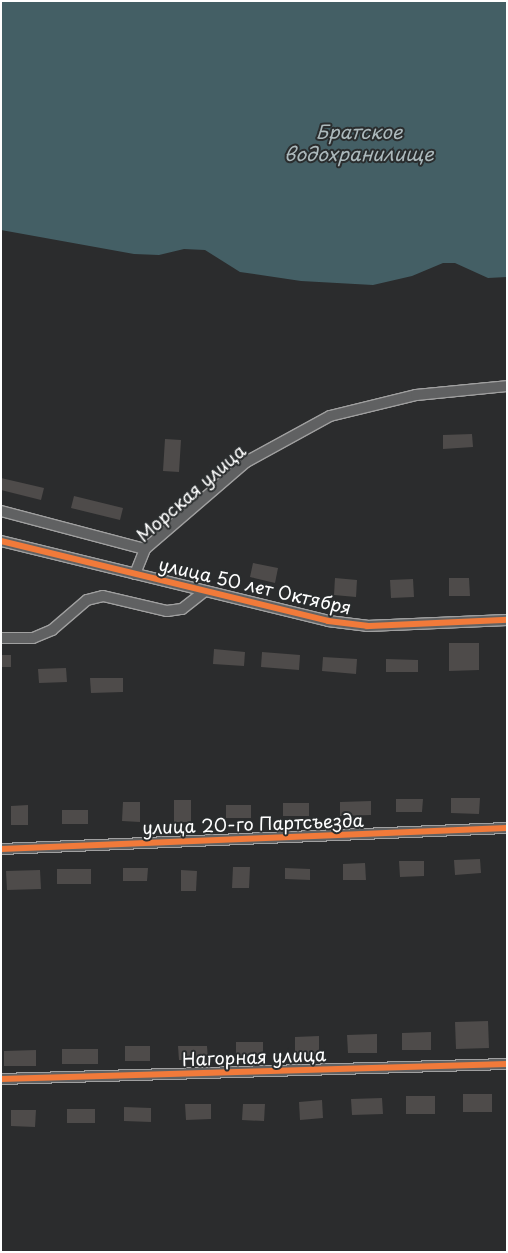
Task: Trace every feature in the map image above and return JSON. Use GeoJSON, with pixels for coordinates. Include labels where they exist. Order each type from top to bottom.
{"type":"FeatureCollection","features":[{"type":"Feature","properties":{"kind":"street","name":"Морская улица"},"geometry":{"type":"LineString","coordinates":[[135,574],[145,549],[246,462],[330,416],[416,395],[507,386]]}},
{"type":"Feature","properties":{"kind":"street"},"geometry":{"type":"LineString","coordinates":[[1,512],[145,549]]}},
{"type":"Feature","properties":{"kind":"street","name":"улица 50 лет Октября"},"geometry":{"type":"LineString","coordinates":[[1,541],[328,621],[367,626],[507,620]]}},
{"type":"Feature","properties":{"kind":"street"},"geometry":{"type":"LineString","coordinates":[[1,638],[33,638],[52,630],[87,600],[103,596],[167,611],[182,609],[204,591]]}},
{"type":"Feature","properties":{"kind":"street","name":"улица 20-го Партсъезда"},"geometry":{"type":"LineString","coordinates":[[1,849],[507,828]]}},
{"type":"Feature","properties":{"kind":"street","name":"Нагорная улица"},"geometry":{"type":"LineString","coordinates":[[1,1079],[507,1064]]}},
{"type":"Feature","properties":{"kind":"water","name":"Братское водохранилище"},"geometry":{"type":"Polygon","coordinates":[[[1,1],[507,1],[507,277],[488,278],[455,263],[443,263],[412,276],[373,285],[301,281],[240,272],[205,250],[184,249],[159,255],[134,254],[1,230],[1,1]]]}},
{"type":"Feature","properties":{"kind":"building"},"geometry":{"type":"Polygon","coordinates":[[[472,434],[473,447],[443,449],[443,435],[472,434]]]}},
{"type":"Feature","properties":{"kind":"building"},"geometry":{"type":"Polygon","coordinates":[[[165,439],[181,440],[179,472],[163,471],[165,439]]]}},
{"type":"Feature","properties":{"kind":"building"},"geometry":{"type":"Polygon","coordinates":[[[1,478],[44,488],[41,500],[1,490],[1,478]]]}},
{"type":"Feature","properties":{"kind":"building"},"geometry":{"type":"Polygon","coordinates":[[[74,496],[123,508],[120,520],[71,508],[74,496]]]}},
{"type":"Feature","properties":{"kind":"building"},"geometry":{"type":"Polygon","coordinates":[[[253,563],[278,568],[275,583],[250,577],[253,563]]]}},
{"type":"Feature","properties":{"kind":"building"},"geometry":{"type":"Polygon","coordinates":[[[335,578],[357,580],[356,597],[334,595],[335,578]]]}},
{"type":"Feature","properties":{"kind":"building"},"geometry":{"type":"Polygon","coordinates":[[[449,578],[469,578],[470,596],[449,596],[449,578]]]}},
{"type":"Feature","properties":{"kind":"building"},"geometry":{"type":"Polygon","coordinates":[[[413,579],[414,597],[391,598],[390,580],[413,579]]]}},
{"type":"Feature","properties":{"kind":"building"},"geometry":{"type":"Polygon","coordinates":[[[449,643],[479,643],[479,670],[449,671],[449,643]]]}},
{"type":"Feature","properties":{"kind":"building"},"geometry":{"type":"Polygon","coordinates":[[[214,649],[245,652],[244,666],[213,664],[214,649]]]}},
{"type":"Feature","properties":{"kind":"building"},"geometry":{"type":"Polygon","coordinates":[[[262,652],[300,655],[299,670],[261,667],[262,652]]]}},
{"type":"Feature","properties":{"kind":"building"},"geometry":{"type":"Polygon","coordinates":[[[1,655],[11,655],[11,667],[1,667],[1,655]]]}},
{"type":"Feature","properties":{"kind":"building"},"geometry":{"type":"Polygon","coordinates":[[[323,657],[357,659],[356,674],[322,671],[323,657]]]}},
{"type":"Feature","properties":{"kind":"building"},"geometry":{"type":"Polygon","coordinates":[[[386,659],[418,660],[418,672],[386,672],[386,659]]]}},
{"type":"Feature","properties":{"kind":"building"},"geometry":{"type":"Polygon","coordinates":[[[66,668],[67,682],[39,683],[38,669],[66,668]]]}},
{"type":"Feature","properties":{"kind":"building"},"geometry":{"type":"Polygon","coordinates":[[[90,678],[123,678],[123,692],[91,693],[90,678]]]}},
{"type":"Feature","properties":{"kind":"building"},"geometry":{"type":"Polygon","coordinates":[[[451,798],[480,798],[479,814],[451,813],[451,798]]]}},
{"type":"Feature","properties":{"kind":"building"},"geometry":{"type":"Polygon","coordinates":[[[396,799],[423,799],[422,812],[396,812],[396,799]]]}},
{"type":"Feature","properties":{"kind":"building"},"geometry":{"type":"Polygon","coordinates":[[[174,800],[191,800],[191,822],[174,822],[174,800]]]}},
{"type":"Feature","properties":{"kind":"building"},"geometry":{"type":"Polygon","coordinates":[[[371,801],[371,815],[340,816],[340,802],[371,801]]]}},
{"type":"Feature","properties":{"kind":"building"},"geometry":{"type":"Polygon","coordinates":[[[123,802],[140,802],[140,822],[122,821],[123,802]]]}},
{"type":"Feature","properties":{"kind":"building"},"geometry":{"type":"Polygon","coordinates":[[[283,803],[309,803],[309,816],[283,816],[283,803]]]}},
{"type":"Feature","properties":{"kind":"building"},"geometry":{"type":"Polygon","coordinates":[[[28,805],[28,825],[11,825],[11,806],[28,805]]]}},
{"type":"Feature","properties":{"kind":"building"},"geometry":{"type":"Polygon","coordinates":[[[226,805],[251,805],[251,818],[226,818],[226,805]]]}},
{"type":"Feature","properties":{"kind":"building"},"geometry":{"type":"Polygon","coordinates":[[[62,810],[88,810],[88,824],[62,824],[62,810]]]}},
{"type":"Feature","properties":{"kind":"building"},"geometry":{"type":"Polygon","coordinates":[[[480,859],[481,873],[455,875],[454,860],[480,859]]]}},
{"type":"Feature","properties":{"kind":"building"},"geometry":{"type":"Polygon","coordinates":[[[399,861],[424,861],[424,876],[400,877],[399,861]]]}},
{"type":"Feature","properties":{"kind":"building"},"geometry":{"type":"Polygon","coordinates":[[[365,863],[366,880],[343,880],[343,864],[365,863]]]}},
{"type":"Feature","properties":{"kind":"building"},"geometry":{"type":"Polygon","coordinates":[[[233,867],[250,867],[249,888],[232,888],[233,867]]]}},
{"type":"Feature","properties":{"kind":"building"},"geometry":{"type":"Polygon","coordinates":[[[123,868],[148,868],[147,881],[123,881],[123,868]]]}},
{"type":"Feature","properties":{"kind":"building"},"geometry":{"type":"Polygon","coordinates":[[[285,868],[310,869],[310,880],[285,879],[285,868]]]}},
{"type":"Feature","properties":{"kind":"building"},"geometry":{"type":"Polygon","coordinates":[[[57,869],[91,869],[91,884],[57,884],[57,869]]]}},
{"type":"Feature","properties":{"kind":"building"},"geometry":{"type":"Polygon","coordinates":[[[40,870],[41,889],[7,890],[6,871],[40,870]]]}},
{"type":"Feature","properties":{"kind":"building"},"geometry":{"type":"Polygon","coordinates":[[[181,870],[197,871],[196,891],[181,891],[181,870]]]}},
{"type":"Feature","properties":{"kind":"building"},"geometry":{"type":"Polygon","coordinates":[[[488,1021],[489,1048],[456,1049],[455,1022],[488,1021]]]}},
{"type":"Feature","properties":{"kind":"building"},"geometry":{"type":"Polygon","coordinates":[[[431,1032],[431,1050],[402,1050],[402,1033],[431,1032]]]}},
{"type":"Feature","properties":{"kind":"building"},"geometry":{"type":"Polygon","coordinates":[[[377,1034],[377,1053],[348,1053],[347,1035],[377,1034]]]}},
{"type":"Feature","properties":{"kind":"building"},"geometry":{"type":"Polygon","coordinates":[[[319,1036],[319,1055],[295,1056],[295,1037],[319,1036]]]}},
{"type":"Feature","properties":{"kind":"building"},"geometry":{"type":"Polygon","coordinates":[[[236,1042],[263,1042],[263,1058],[236,1058],[236,1042]]]}},
{"type":"Feature","properties":{"kind":"building"},"geometry":{"type":"Polygon","coordinates":[[[125,1046],[150,1046],[150,1061],[125,1061],[125,1046]]]}},
{"type":"Feature","properties":{"kind":"building"},"geometry":{"type":"Polygon","coordinates":[[[178,1046],[207,1046],[208,1060],[179,1060],[178,1046]]]}},
{"type":"Feature","properties":{"kind":"building"},"geometry":{"type":"Polygon","coordinates":[[[62,1049],[98,1049],[98,1064],[62,1064],[62,1049]]]}},
{"type":"Feature","properties":{"kind":"building"},"geometry":{"type":"Polygon","coordinates":[[[36,1050],[36,1066],[4,1066],[4,1051],[36,1050]]]}},
{"type":"Feature","properties":{"kind":"building"},"geometry":{"type":"Polygon","coordinates":[[[463,1094],[492,1094],[492,1112],[463,1112],[463,1094]]]}},
{"type":"Feature","properties":{"kind":"building"},"geometry":{"type":"Polygon","coordinates":[[[406,1096],[435,1096],[435,1114],[406,1114],[406,1096]]]}},
{"type":"Feature","properties":{"kind":"building"},"geometry":{"type":"Polygon","coordinates":[[[382,1098],[383,1114],[352,1115],[351,1099],[382,1098]]]}},
{"type":"Feature","properties":{"kind":"building"},"geometry":{"type":"Polygon","coordinates":[[[322,1100],[323,1118],[300,1120],[299,1102],[322,1100]]]}},
{"type":"Feature","properties":{"kind":"building"},"geometry":{"type":"Polygon","coordinates":[[[185,1104],[211,1104],[211,1119],[186,1120],[185,1104]]]}},
{"type":"Feature","properties":{"kind":"building"},"geometry":{"type":"Polygon","coordinates":[[[243,1104],[265,1104],[264,1121],[242,1120],[243,1104]]]}},
{"type":"Feature","properties":{"kind":"building"},"geometry":{"type":"Polygon","coordinates":[[[124,1107],[151,1108],[151,1122],[124,1121],[124,1107]]]}},
{"type":"Feature","properties":{"kind":"building"},"geometry":{"type":"Polygon","coordinates":[[[67,1109],[95,1109],[95,1123],[67,1123],[67,1109]]]}},
{"type":"Feature","properties":{"kind":"building"},"geometry":{"type":"Polygon","coordinates":[[[11,1110],[36,1110],[35,1127],[11,1126],[11,1110]]]}},
{"type":"Feature","properties":{"kind":"cycle path"},"geometry":{"type":"LineString","coordinates":[[1,541],[328,621],[367,626],[507,620]]}},
{"type":"Feature","properties":{"kind":"cycle path"},"geometry":{"type":"LineString","coordinates":[[1,849],[507,828]]}},
{"type":"Feature","properties":{"kind":"cycle path"},"geometry":{"type":"LineString","coordinates":[[1,1079],[507,1064]]}}]}
